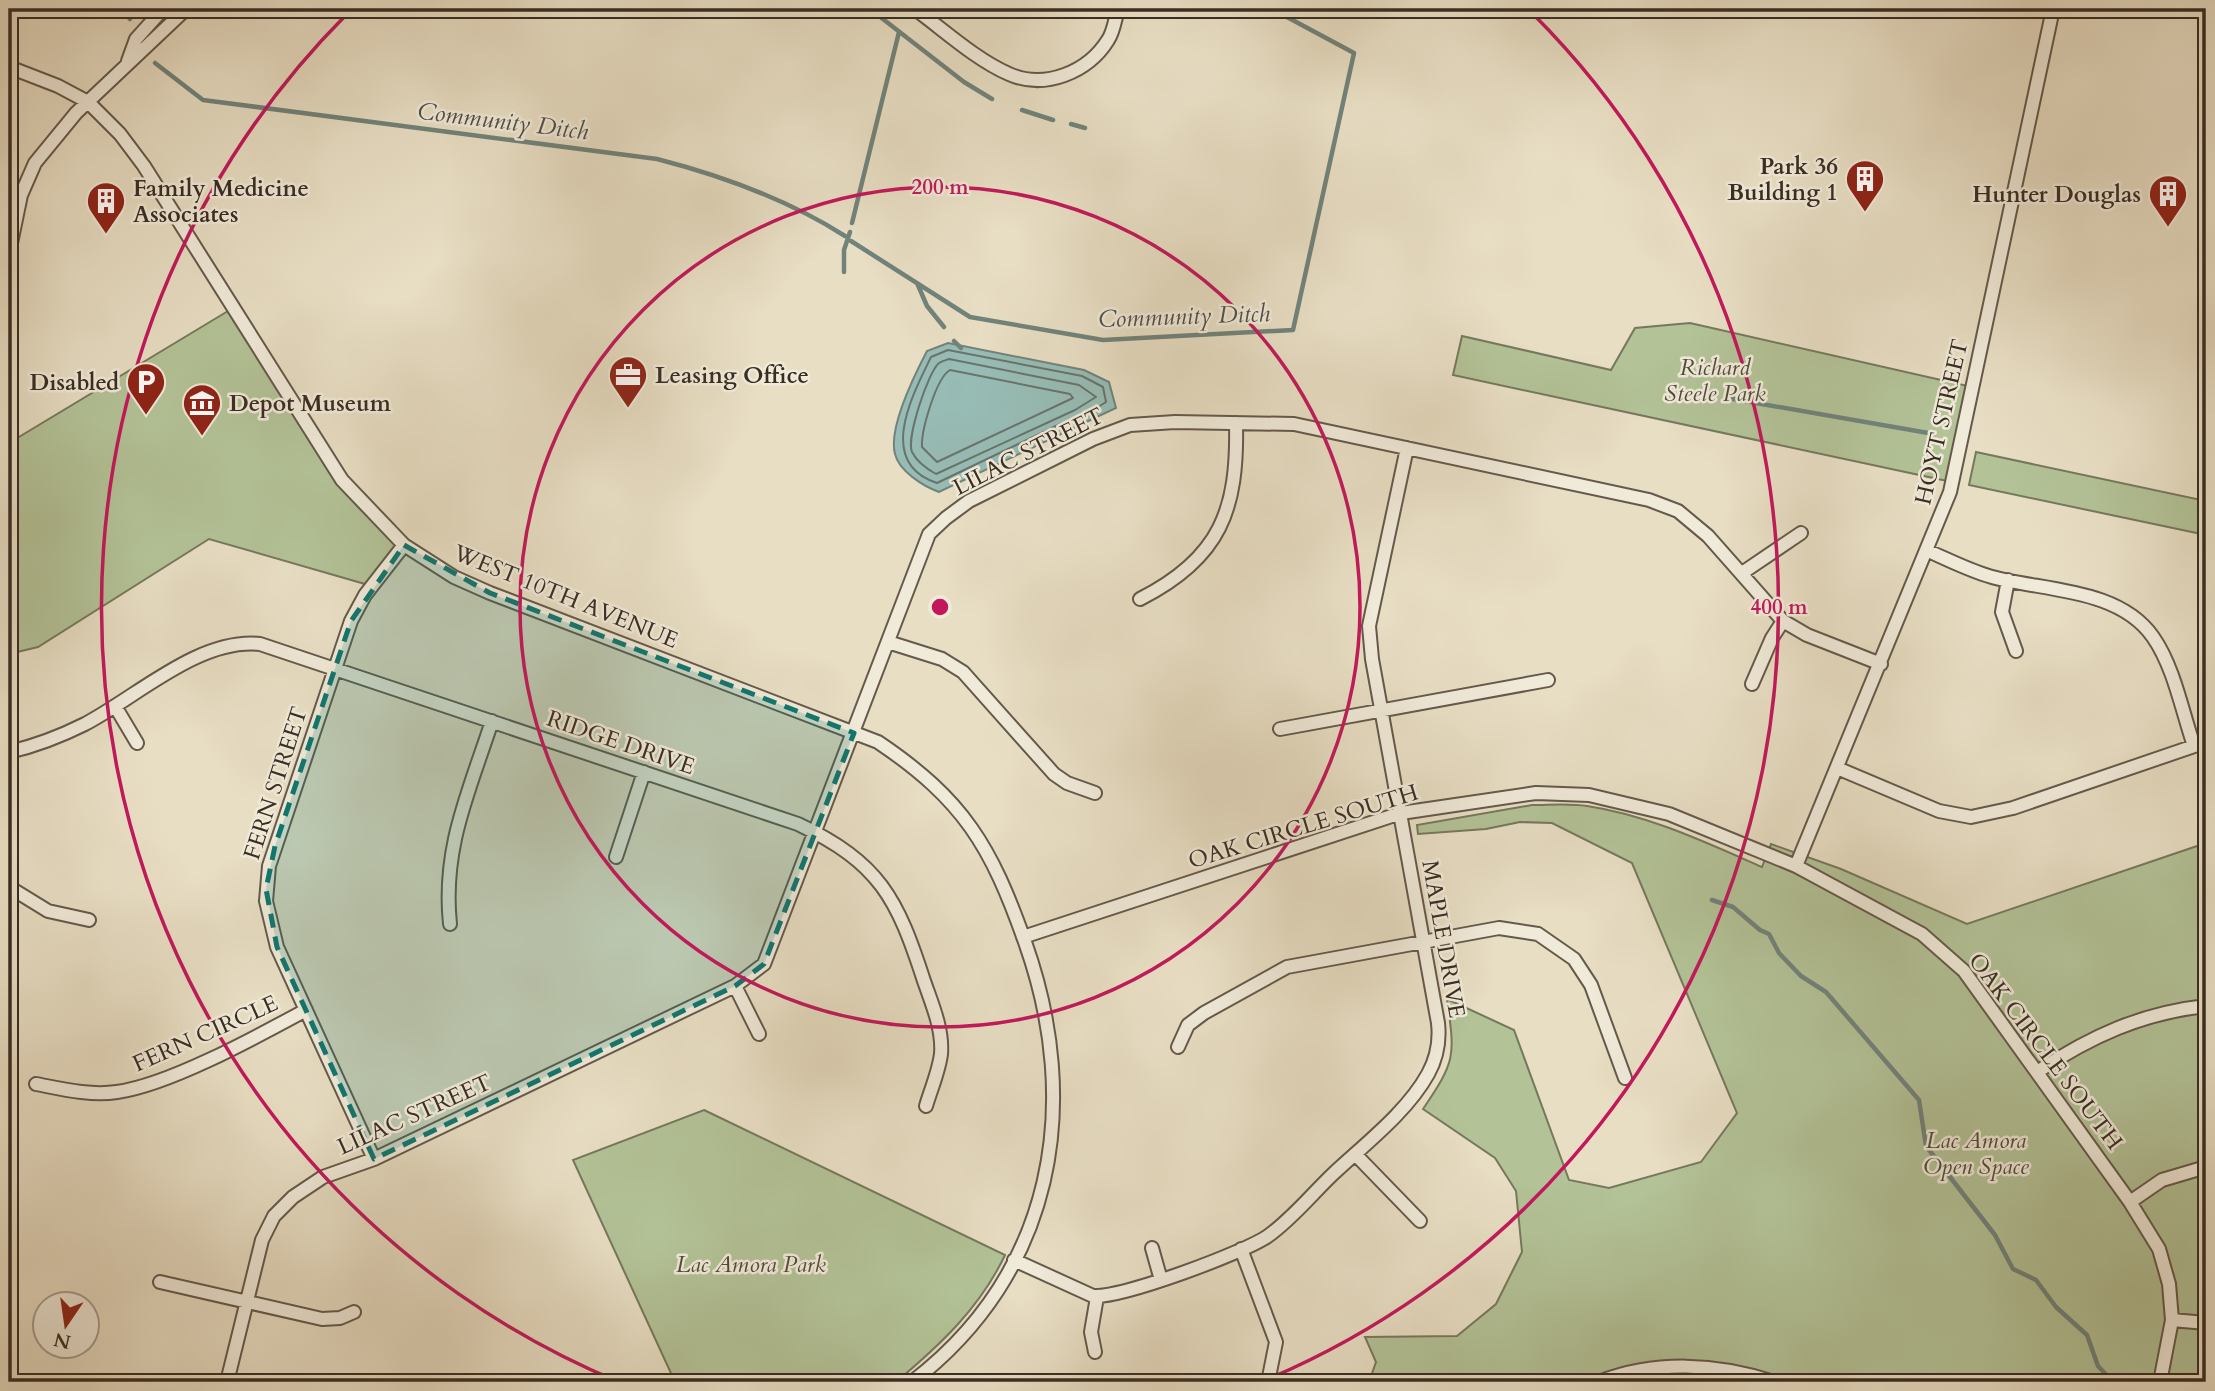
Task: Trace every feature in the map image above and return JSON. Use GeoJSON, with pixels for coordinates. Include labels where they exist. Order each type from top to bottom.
{"type":"FeatureCollection","features":[{"type":"Feature","properties":{"kind":"street"},"geometry":{"type":"LineString","coordinates":[[128,61],[136,39],[163,9]]}},
{"type":"Feature","properties":{"kind":"street"},"geometry":{"type":"LineString","coordinates":[[9,253],[27,177],[66,123],[128,61],[145,51],[186,9]]}},
{"type":"Feature","properties":{"kind":"street"},"geometry":{"type":"LineString","coordinates":[[915,9],[997,68],[1025,79],[1050,79],[1069,74],[1094,59],[1112,33],[1118,9]]}},
{"type":"Feature","properties":{"kind":"street","name":"HOYT STREET"},"geometry":{"type":"LineString","coordinates":[[1797,866],[1950,492],[2053,9]]}},
{"type":"Feature","properties":{"kind":"street","name":"WEST 10TH AVENUE"},"geometry":{"type":"LineString","coordinates":[[9,67],[58,86],[88,102],[120,134],[145,166],[332,468],[380,524],[404,545],[454,577],[490,593],[878,742],[909,763],[959,810],[990,855],[1023,937],[1051,1034],[1055,1114],[1045,1180],[1035,1212],[1014,1260],[967,1331],[940,1359],[912,1382]]}},
{"type":"Feature","properties":{"kind":"street"},"geometry":{"type":"LineString","coordinates":[[1140,599],[1178,578],[1196,561],[1224,522],[1237,468],[1237,423]]}},
{"type":"Feature","properties":{"kind":"street","name":"LILAC STREET"},"geometry":{"type":"LineString","coordinates":[[227,1382],[262,1240],[274,1216],[293,1197],[323,1177],[374,1159],[735,986],[765,964],[813,831],[854,733],[929,534],[969,501],[1093,439],[1130,425],[1294,424],[1649,500],[1678,511],[1707,536],[1783,621],[1807,635],[1881,664]]}},
{"type":"Feature","properties":{"kind":"street","name":"MAPLE DRIVE"},"geometry":{"type":"LineString","coordinates":[[1097,1297],[1128,1293],[1241,1249],[1278,1228],[1419,1088],[1436,1056],[1438,1023],[1369,626],[1408,448]]}},
{"type":"Feature","properties":{"kind":"street"},"geometry":{"type":"LineString","coordinates":[[1742,573],[1801,533]]}},
{"type":"Feature","properties":{"kind":"street","name":"FERN STREET"},"geometry":{"type":"LineString","coordinates":[[374,1159],[273,937],[266,889],[275,846],[359,604],[404,545]]}},
{"type":"Feature","properties":{"kind":"street"},"geometry":{"type":"LineString","coordinates":[[1837,768],[1939,811],[1971,817],[2013,808],[2200,744],[2161,651],[2137,620],[2108,602],[1976,572],[1928,551]]}},
{"type":"Feature","properties":{"kind":"street"},"geometry":{"type":"LineString","coordinates":[[2008,580],[2002,612],[2016,651]]}},
{"type":"Feature","properties":{"kind":"street"},"geometry":{"type":"LineString","coordinates":[[1752,684],[1772,638],[1783,621]]}},
{"type":"Feature","properties":{"kind":"street"},"geometry":{"type":"LineString","coordinates":[[888,642],[942,659],[963,672],[1054,774],[1067,783],[1095,793]]}},
{"type":"Feature","properties":{"kind":"street","name":"RIDGE DRIVE"},"geometry":{"type":"LineString","coordinates":[[9,752],[56,737],[203,654],[235,643],[275,648],[813,831],[836,842],[869,869],[895,905],[908,931],[940,1037],[941,1055],[926,1106]]}},
{"type":"Feature","properties":{"kind":"street"},"geometry":{"type":"LineString","coordinates":[[1280,729],[1548,680]]}},
{"type":"Feature","properties":{"kind":"street"},"geometry":{"type":"LineString","coordinates":[[115,706],[137,743]]}},
{"type":"Feature","properties":{"kind":"street"},"geometry":{"type":"LineString","coordinates":[[450,924],[447,867],[453,838],[492,721]]}},
{"type":"Feature","properties":{"kind":"street"},"geometry":{"type":"LineString","coordinates":[[616,857],[644,772]]}},
{"type":"Feature","properties":{"kind":"street","name":"OAK CIRCLE SOUTH"},"geometry":{"type":"LineString","coordinates":[[1023,937],[1401,813],[1536,793],[1589,795],[1630,802],[1669,814],[1797,866],[1922,934],[1964,971],[2130,1202],[2159,1249],[2169,1284],[2172,1320],[2160,1382]]}},
{"type":"Feature","properties":{"kind":"street"},"geometry":{"type":"LineString","coordinates":[[9,887],[48,911],[89,920]]}},
{"type":"Feature","properties":{"kind":"street"},"geometry":{"type":"LineString","coordinates":[[1178,1047],[1188,1025],[1269,974],[1305,962],[1499,928],[1526,930],[1552,941],[1574,959],[1591,985],[1625,1078]]}},
{"type":"Feature","properties":{"kind":"street"},"geometry":{"type":"LineString","coordinates":[[735,986],[759,1034]]}},
{"type":"Feature","properties":{"kind":"street"},"geometry":{"type":"LineString","coordinates":[[2038,1072],[2076,1046],[2130,1021],[2175,1009],[2206,1006]]}},
{"type":"Feature","properties":{"kind":"street","name":"FERN CIRCLE"},"geometry":{"type":"LineString","coordinates":[[36,1084],[102,1093],[137,1088],[164,1079],[306,1010]]}},
{"type":"Feature","properties":{"kind":"street"},"geometry":{"type":"LineString","coordinates":[[1355,1154],[1420,1221]]}},
{"type":"Feature","properties":{"kind":"street"},"geometry":{"type":"LineString","coordinates":[[2130,1202],[2162,1180],[2206,1167]]}},
{"type":"Feature","properties":{"kind":"street"},"geometry":{"type":"LineString","coordinates":[[1152,1248],[1161,1280]]}},
{"type":"Feature","properties":{"kind":"street"},"geometry":{"type":"LineString","coordinates":[[1241,1249],[1276,1342],[1269,1377]]}},
{"type":"Feature","properties":{"kind":"street"},"geometry":{"type":"LineString","coordinates":[[1014,1260],[1097,1297],[1091,1332],[1095,1352]]}},
{"type":"Feature","properties":{"kind":"street"},"geometry":{"type":"LineString","coordinates":[[160,1283],[322,1319],[340,1318],[354,1312]]}},
{"type":"Feature","properties":{"kind":"street"},"geometry":{"type":"LineString","coordinates":[[2172,1320],[2206,1323]]}},
{"type":"Feature","properties":{"kind":"street"},"geometry":{"type":"LineString","coordinates":[[1599,1382],[1648,1369],[1689,1366],[1731,1370],[1774,1382]]}},
{"type":"Feature","properties":{"kind":"highlighted area"},"geometry":{"type":"Polygon","coordinates":[[[404,545],[490,593],[854,733],[764,964],[735,986],[374,1159],[277,947],[266,889],[275,846],[351,621],[404,545]]]}},
{"type":"Feature","properties":{"kind":"green space"},"geometry":{"type":"Polygon","coordinates":[[[233,308],[332,468],[404,545],[372,586],[209,539],[38,647],[9,654],[9,443],[233,308]]]}},
{"type":"Feature","properties":{"kind":"green space","name":"Richard Steele Park"},"geometry":{"type":"Polygon","coordinates":[[[1690,323],[1972,387],[1952,482],[1453,375],[1462,336],[1611,370],[1635,328],[1690,323]]]}},
{"type":"Feature","properties":{"kind":"green space"},"geometry":{"type":"Polygon","coordinates":[[[1976,452],[2206,501],[2206,535],[1969,485],[1976,452]]]}},
{"type":"Feature","properties":{"kind":"green space","name":"Lac Amora Open Space"},"geometry":{"type":"Polygon","coordinates":[[[1566,804],[1610,810],[1676,831],[1762,867],[1771,844],[1841,869],[1967,924],[2206,843],[2206,1382],[1369,1382],[1376,1362],[1365,1337],[1457,1336],[1496,1304],[1522,1252],[1516,1191],[1495,1158],[1423,1109],[1442,1079],[1450,1057],[1452,1046],[1447,999],[1514,1030],[1569,1180],[1609,1188],[1701,1162],[1737,1113],[1632,863],[1552,823],[1520,822],[1486,829],[1418,834],[1417,825],[1532,805],[1566,804]]]}},
{"type":"Feature","properties":{"kind":"green space","name":"Lac Amora Park"},"geometry":{"type":"Polygon","coordinates":[[[704,1110],[1005,1255],[971,1309],[928,1354],[896,1382],[675,1382],[573,1160],[704,1110]]]}},
{"type":"Feature","properties":{"kind":"water"},"geometry":{"type":"Polygon","coordinates":[[[948,343],[1084,370],[1109,382],[1116,408],[939,492],[906,472],[897,460],[894,443],[904,401],[927,351],[948,343]]]}},
{"type":"Feature","properties":{"kind":"waterway","name":"Community Ditch"},"geometry":{"type":"LineString","coordinates":[[122,9],[130,19]]}},
{"type":"Feature","properties":{"kind":"waterway"},"geometry":{"type":"LineString","coordinates":[[870,9],[964,82],[992,99]]}},
{"type":"Feature","properties":{"kind":"waterway","name":"Community Ditch"},"geometry":{"type":"LineString","coordinates":[[851,241],[970,317],[1103,340],[1293,330],[1354,53],[1272,9]]}},
{"type":"Feature","properties":{"kind":"waterway"},"geometry":{"type":"LineString","coordinates":[[852,223],[899,32]]}},
{"type":"Feature","properties":{"kind":"waterway","name":"Community Ditch"},"geometry":{"type":"LineString","coordinates":[[155,63],[203,100],[657,159],[754,190],[845,236]]}},
{"type":"Feature","properties":{"kind":"waterway"},"geometry":{"type":"LineString","coordinates":[[1022,110],[1053,120]]}},
{"type":"Feature","properties":{"kind":"waterway"},"geometry":{"type":"LineString","coordinates":[[1071,124],[1085,128]]}},
{"type":"Feature","properties":{"kind":"waterway"},"geometry":{"type":"LineString","coordinates":[[844,272],[844,250],[850,232]]}},
{"type":"Feature","properties":{"kind":"waterway"},"geometry":{"type":"LineString","coordinates":[[917,283],[927,306],[944,327]]}},
{"type":"Feature","properties":{"kind":"waterway"},"geometry":{"type":"LineString","coordinates":[[954,341],[961,348]]}},
{"type":"Feature","properties":{"kind":"waterway"},"geometry":{"type":"LineString","coordinates":[[1733,399],[1934,434]]}},
{"type":"Feature","properties":{"kind":"waterway"},"geometry":{"type":"LineString","coordinates":[[1712,900],[1733,907],[1760,930],[1769,934],[1779,953],[1801,976],[1826,992],[1919,1100],[1926,1146],[1995,1235],[2013,1269],[2036,1280],[2056,1307],[2087,1335],[2098,1366],[2113,1382]]}},
{"type":"Feature","properties":{"kind":"place","name":"Park 36 Building 1"},"geometry":{"type":"Point","coordinates":[1865,213]}},
{"type":"Feature","properties":{"kind":"place","name":"Hunter Douglas"},"geometry":{"type":"Point","coordinates":[2168,228]}},
{"type":"Feature","properties":{"kind":"place","name":"Family Medicine Associates"},"geometry":{"type":"Point","coordinates":[106,235]}},
{"type":"Feature","properties":{"kind":"place","name":"Leasing Office"},"geometry":{"type":"Point","coordinates":[628,409]}},
{"type":"Feature","properties":{"kind":"place","name":"Disabled"},"geometry":{"type":"Point","coordinates":[146,416]}},
{"type":"Feature","properties":{"kind":"place","name":"Depot Museum"},"geometry":{"type":"Point","coordinates":[202,437]}}]}
